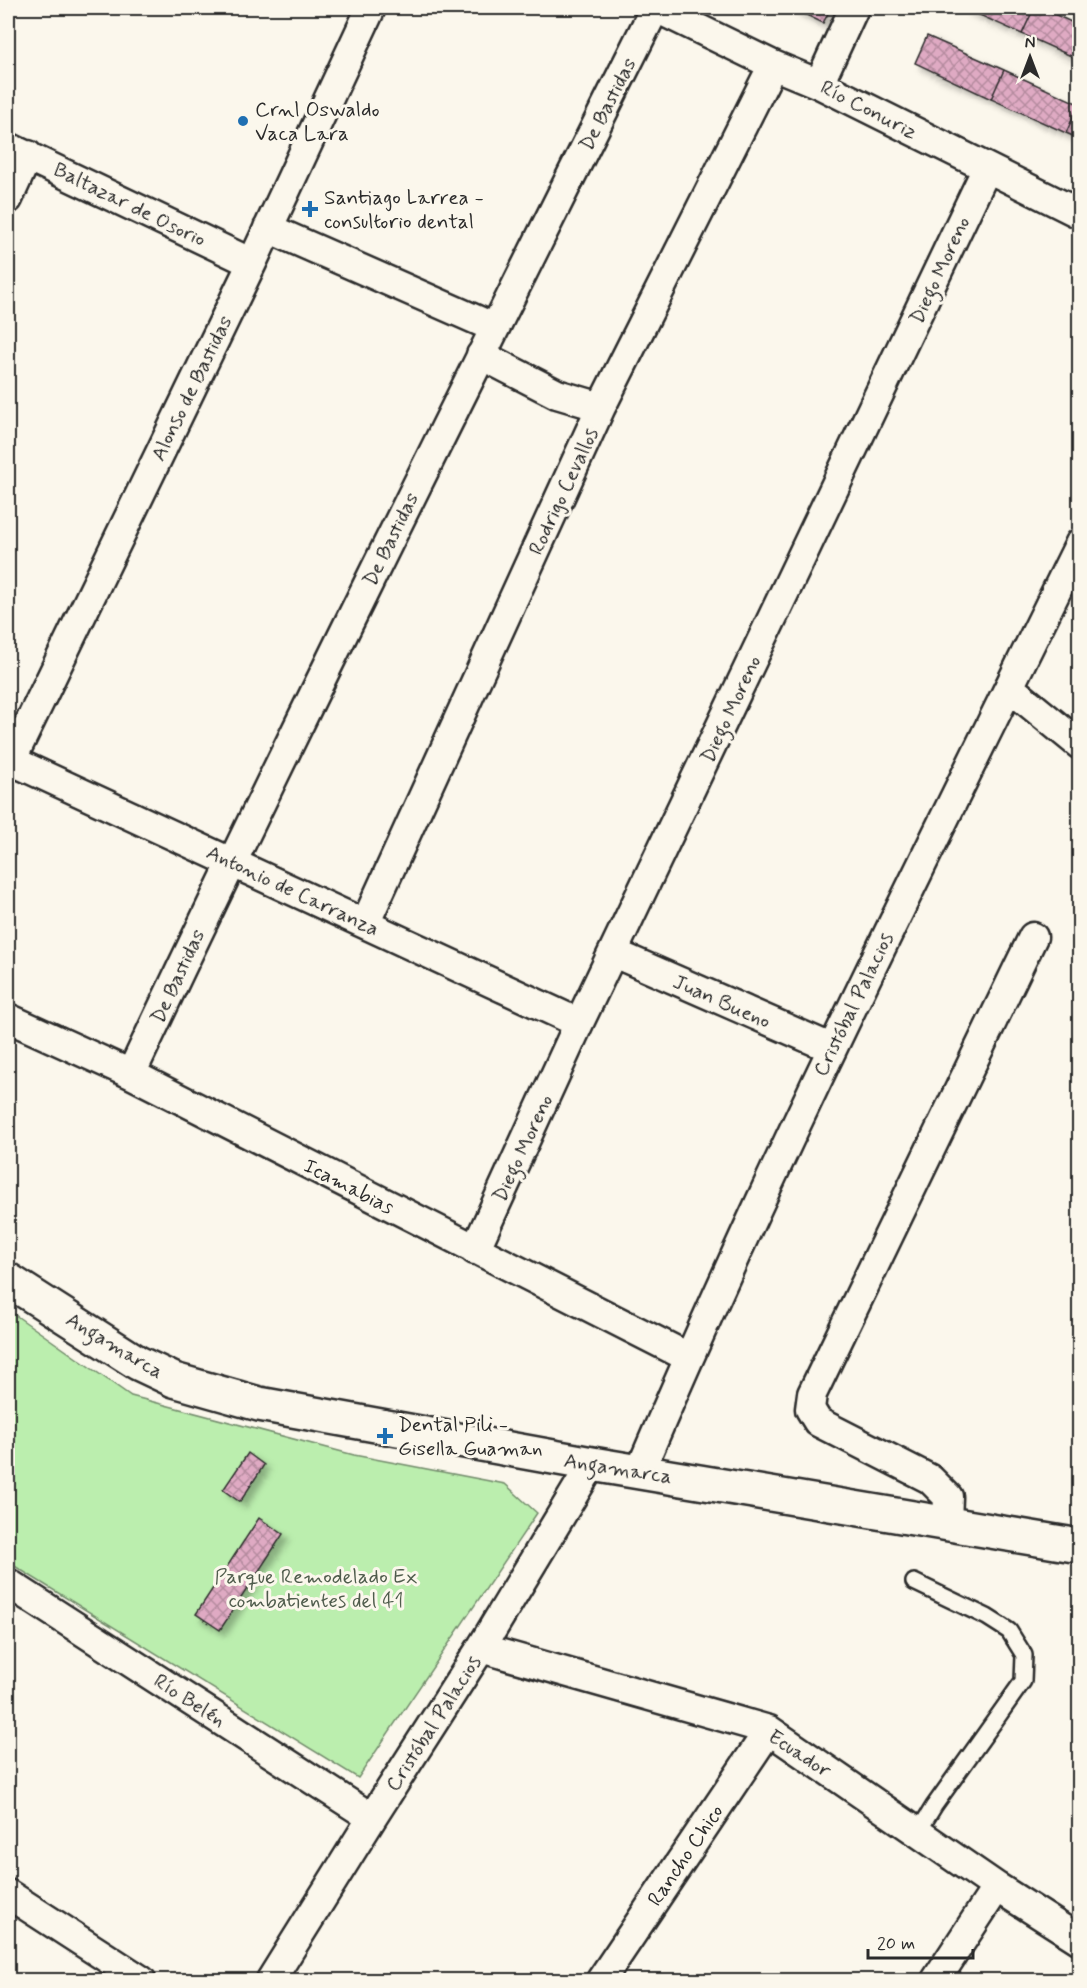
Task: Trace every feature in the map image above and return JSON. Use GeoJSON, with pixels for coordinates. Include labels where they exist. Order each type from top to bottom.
{"type":"FeatureCollection","features":[{"type":"Feature","properties":{"kind":"street","name":"Alonso de Bastidas"},"geometry":{"type":"LineString","coordinates":[[9,762],[252,263],[371,8]]}},
{"type":"Feature","properties":{"kind":"street","name":"Río Conuriz"},"geometry":{"type":"LineString","coordinates":[[656,8],[773,65],[819,84],[1080,214]]}},
{"type":"Feature","properties":{"kind":"street","name":"De Bastidas"},"geometry":{"type":"LineString","coordinates":[[131,1074],[232,861],[481,355],[656,8]]}},
{"type":"Feature","properties":{"kind":"street"},"geometry":{"type":"LineString","coordinates":[[819,84],[854,8]]}},
{"type":"Feature","properties":{"kind":"street","name":"Rodrigo Cevallos"},"geometry":{"type":"LineString","coordinates":[[365,924],[601,407],[773,65]]}},
{"type":"Feature","properties":{"kind":"street"},"geometry":{"type":"LineString","coordinates":[[8,199],[18,151]]}},
{"type":"Feature","properties":{"kind":"street","name":"Baltazar de Osorio"},"geometry":{"type":"LineString","coordinates":[[18,151],[252,263]]}},
{"type":"Feature","properties":{"kind":"street","name":"Diego Moreno"},"geometry":{"type":"LineString","coordinates":[[475,1250],[579,1023],[987,168]]}},
{"type":"Feature","properties":{"kind":"street"},"geometry":{"type":"LineString","coordinates":[[268,228],[495,328]]}},
{"type":"Feature","properties":{"kind":"street"},"geometry":{"type":"LineString","coordinates":[[481,355],[557,394],[601,407]]}},
{"type":"Feature","properties":{"kind":"street","name":"Cristóbal Palacios"},"geometry":{"type":"LineString","coordinates":[[640,1471],[688,1357],[831,1048],[1080,543]]}},
{"type":"Feature","properties":{"kind":"street"},"geometry":{"type":"LineString","coordinates":[[1009,687],[1080,745]]}},
{"type":"Feature","properties":{"kind":"street","name":"Antonio de Carranza"},"geometry":{"type":"LineString","coordinates":[[9,762],[232,861],[579,1023]]}},
{"type":"Feature","properties":{"kind":"street"},"geometry":{"type":"LineString","coordinates":[[947,1522],[948,1497],[930,1479],[818,1422],[810,1410],[812,1394],[1033,937]]}},
{"type":"Feature","properties":{"kind":"street","name":"Juan Bueno"},"geometry":{"type":"LineString","coordinates":[[614,953],[831,1048]]}},
{"type":"Feature","properties":{"kind":"street","name":"Icamabias"},"geometry":{"type":"LineString","coordinates":[[8,1018],[131,1074],[688,1357]]}},
{"type":"Feature","properties":{"kind":"street","name":"Angamarca"},"geometry":{"type":"LineString","coordinates":[[8,1280],[138,1363],[174,1380],[259,1404],[592,1464],[1080,1545]]}},
{"type":"Feature","properties":{"kind":"street","name":"Cristóbal Palacios"},"geometry":{"type":"LineString","coordinates":[[271,1980],[481,1648],[592,1464]]}},
{"type":"Feature","properties":{"kind":"street","name":"Río Belén"},"geometry":{"type":"LineString","coordinates":[[8,1583],[372,1818]]}},
{"type":"Feature","properties":{"kind":"street","name":"Ecuador"},"geometry":{"type":"LineString","coordinates":[[481,1648],[769,1730],[997,1887],[1080,1940]]}},
{"type":"Feature","properties":{"kind":"street","name":"Rancho Chico"},"geometry":{"type":"LineString","coordinates":[[601,1980],[769,1730]]}},
{"type":"Feature","properties":{"kind":"street"},"geometry":{"type":"LineString","coordinates":[[936,1980],[997,1887]]}},
{"type":"Feature","properties":{"kind":"street"},"geometry":{"type":"LineString","coordinates":[[8,1894],[141,1980]]}},
{"type":"Feature","properties":{"kind":"lane"},"geometry":{"type":"LineString","coordinates":[[914,1582],[987,1617],[1009,1631],[1024,1655],[1023,1681],[918,1832]]}},
{"type":"Feature","properties":{"kind":"green space","name":"Parque Remodelado Ex combatientes del 41"},"geometry":{"type":"Polygon","coordinates":[[[8,1310],[131,1396],[354,1455],[505,1484],[537,1513],[358,1778],[8,1562],[8,1310]]]}},
{"type":"Feature","properties":{"kind":"building"},"geometry":{"type":"Polygon","coordinates":[[[792,8],[831,8],[823,23],[792,8]]]}},
{"type":"Feature","properties":{"kind":"building"},"geometry":{"type":"Polygon","coordinates":[[[964,8],[1034,8],[1022,34],[964,8]]]}},
{"type":"Feature","properties":{"kind":"building"},"geometry":{"type":"Polygon","coordinates":[[[1034,8],[1041,8],[1080,26],[1080,60],[1022,34],[1034,8]]]}},
{"type":"Feature","properties":{"kind":"building"},"geometry":{"type":"Polygon","coordinates":[[[927,36],[1004,70],[991,99],[915,63],[927,36]]]}},
{"type":"Feature","properties":{"kind":"building"},"geometry":{"type":"Polygon","coordinates":[[[1004,70],[1079,104],[1066,133],[991,99],[1004,70]]]}},
{"type":"Feature","properties":{"kind":"building"},"geometry":{"type":"Polygon","coordinates":[[[1080,104],[1080,139],[1066,133],[1080,104]]]}},
{"type":"Feature","properties":{"kind":"building"},"geometry":{"type":"Polygon","coordinates":[[[248,1453],[264,1465],[240,1502],[223,1490],[248,1453]]]}},
{"type":"Feature","properties":{"kind":"building"},"geometry":{"type":"Polygon","coordinates":[[[259,1518],[283,1534],[220,1630],[196,1614],[259,1518]]]}},
{"type":"Feature","properties":{"kind":"place","name":"Crnl Oswaldo Vaca Lara"},"geometry":{"type":"Point","coordinates":[243,121]}},
{"type":"Feature","properties":{"kind":"place","name":"Santiago Larrea - consultorio dental"},"geometry":{"type":"Point","coordinates":[310,209]}},
{"type":"Feature","properties":{"kind":"place","name":"Dental Pili - Gisella Guaman"},"geometry":{"type":"Point","coordinates":[385,1436]}}]}
